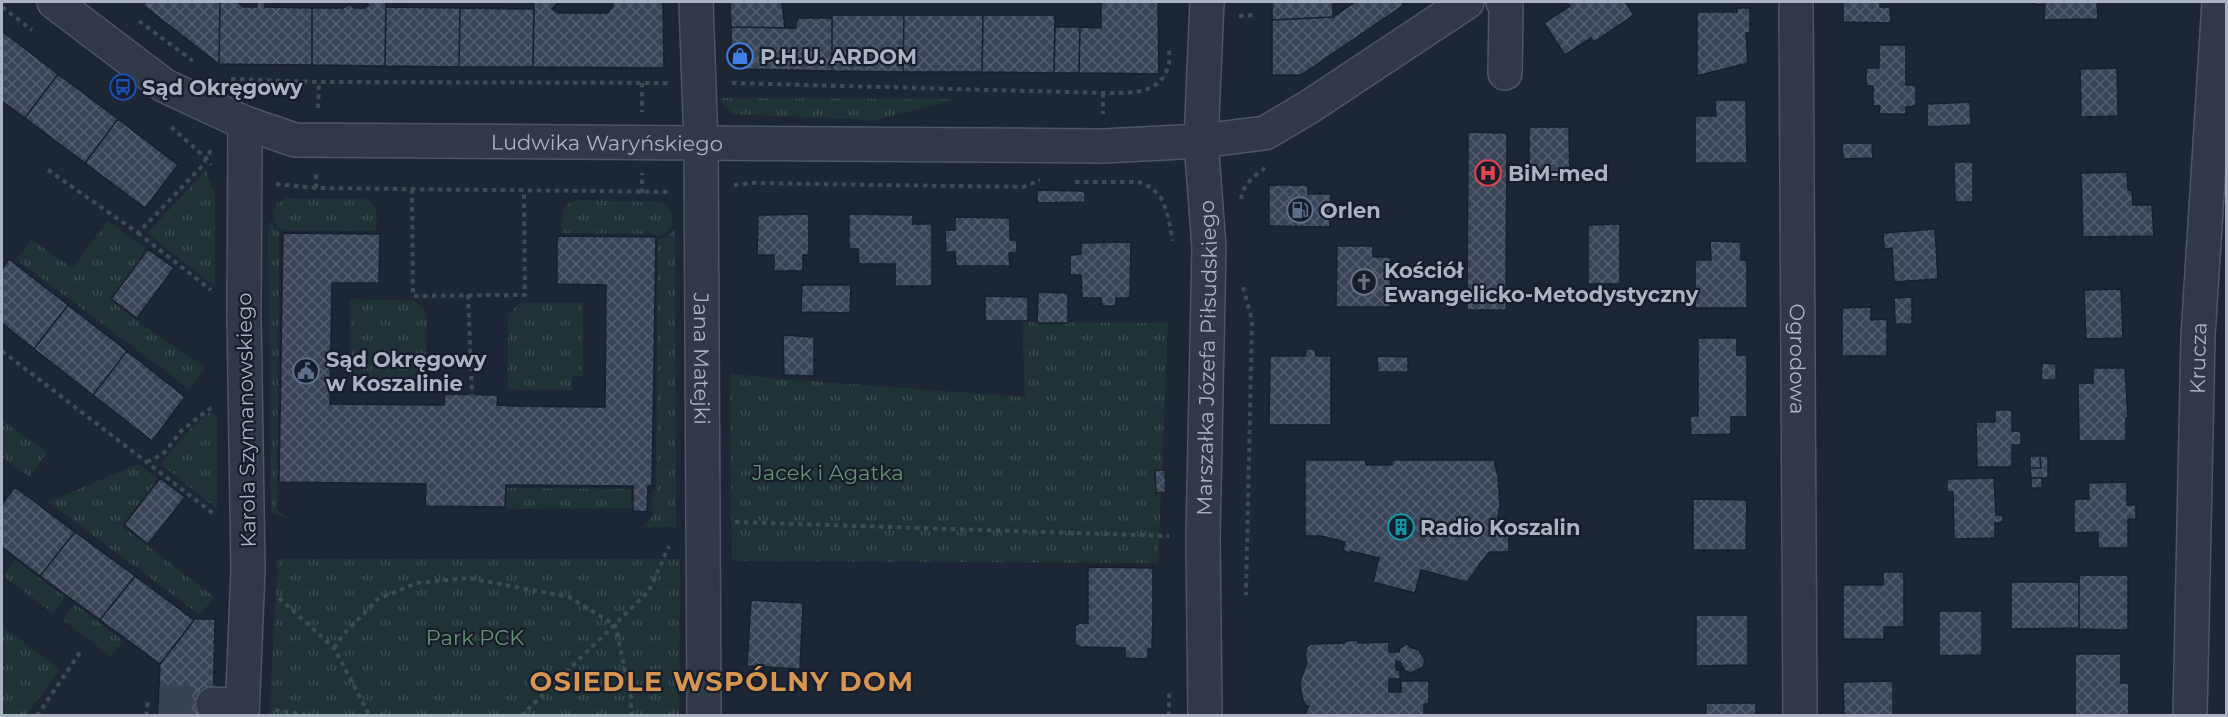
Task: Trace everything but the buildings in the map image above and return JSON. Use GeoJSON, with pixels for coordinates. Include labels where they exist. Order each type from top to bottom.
{"type":"FeatureCollection","features":[{"type":"Feature","properties":{"kind":"street","name":"Ludwika Waryńskiego"},"geometry":{"type":"LineString","coordinates":[[54,2],[165,86],[237,120],[295,141],[1103,146],[1201,141],[1265,133],[1309,107],[1467,2]]}},
{"type":"Feature","properties":{"kind":"street","name":"Jana Matejki"},"geometry":{"type":"LineString","coordinates":[[696,2],[701,145],[704,716]]}},
{"type":"Feature","properties":{"kind":"street","name":"Marszałka Józefa Piłsudskiego"},"geometry":{"type":"LineString","coordinates":[[1205,716],[1203,548],[1209,247],[1201,141],[1207,2]]}},
{"type":"Feature","properties":{"kind":"street"},"geometry":{"type":"LineString","coordinates":[[1503,2],[1506,7],[1505,72]]}},
{"type":"Feature","properties":{"kind":"street","name":"Ogrodowa"},"geometry":{"type":"LineString","coordinates":[[1796,2],[1800,716]]}},
{"type":"Feature","properties":{"kind":"street","name":"Krucza"},"geometry":{"type":"LineString","coordinates":[[2190,716],[2198,336],[2219,2]]}},
{"type":"Feature","properties":{"kind":"street","name":"Karola Szymanowskiego"},"geometry":{"type":"LineString","coordinates":[[232,708],[248,570],[244,316],[237,120]]}},
{"type":"Feature","properties":{"kind":"path"},"geometry":{"type":"LineString","coordinates":[[131,15],[199,65]]}},
{"type":"Feature","properties":{"kind":"path"},"geometry":{"type":"LineString","coordinates":[[229,79],[318,82],[699,83],[1102,93],[1142,92],[1158,83],[1168,68],[1170,37]]}},
{"type":"Feature","properties":{"kind":"path"},"geometry":{"type":"LineString","coordinates":[[138,233],[202,166],[237,120]]}},
{"type":"Feature","properties":{"kind":"path"},"geometry":{"type":"LineString","coordinates":[[1240,207],[1240,196],[1252,177],[1270,165]]}},
{"type":"Feature","properties":{"kind":"path"},"geometry":{"type":"LineString","coordinates":[[48,170],[138,233],[213,292]]}},
{"type":"Feature","properties":{"kind":"path"},"geometry":{"type":"LineString","coordinates":[[1102,183],[1139,182],[1152,188],[1161,198],[1167,212],[1173,242]]}},
{"type":"Feature","properties":{"kind":"path"},"geometry":{"type":"LineString","coordinates":[[412,189],[413,296],[525,295],[524,191]]}},
{"type":"Feature","properties":{"kind":"path"},"geometry":{"type":"LineString","coordinates":[[1241,278],[1252,320],[1246,595]]}},
{"type":"Feature","properties":{"kind":"path"},"geometry":{"type":"LineString","coordinates":[[468,295],[472,394]]}},
{"type":"Feature","properties":{"kind":"path"},"geometry":{"type":"LineString","coordinates":[[2,351],[222,520]]}},
{"type":"Feature","properties":{"kind":"path"},"geometry":{"type":"LineString","coordinates":[[147,462],[163,454],[182,430],[214,405]]}},
{"type":"Feature","properties":{"kind":"path"},"geometry":{"type":"LineString","coordinates":[[704,521],[1169,536]]}},
{"type":"Feature","properties":{"kind":"path"},"geometry":{"type":"LineString","coordinates":[[520,716],[649,591],[670,544]]}},
{"type":"Feature","properties":{"kind":"path"},"geometry":{"type":"LineString","coordinates":[[334,648],[343,635],[378,599],[417,583],[468,578],[569,597],[615,625],[631,697],[631,716]]}},
{"type":"Feature","properties":{"kind":"path"},"geometry":{"type":"LineString","coordinates":[[276,595],[334,648],[370,716]]}},
{"type":"Feature","properties":{"kind":"path"},"geometry":{"type":"LineString","coordinates":[[37,716],[81,651]]}},
{"type":"Feature","properties":{"kind":"path"},"geometry":{"type":"LineString","coordinates":[[146,716],[148,700]]}},
{"type":"Feature","properties":{"kind":"green space"},"geometry":{"type":"Polygon","coordinates":[[[718,98],[958,99],[875,120],[733,114],[718,98]]]}},
{"type":"Feature","properties":{"kind":"green space"},"geometry":{"type":"Polygon","coordinates":[[[206,171],[215,196],[215,286],[147,233],[206,171]]]}},
{"type":"Feature","properties":{"kind":"green space"},"geometry":{"type":"Polygon","coordinates":[[[286,198],[365,199],[375,209],[376,231],[283,230],[276,224],[273,212],[277,204],[286,198]]]}},
{"type":"Feature","properties":{"kind":"green space"},"geometry":{"type":"Polygon","coordinates":[[[577,200],[661,202],[670,210],[673,220],[668,229],[658,236],[655,234],[562,233],[563,212],[567,205],[577,200]]]}},
{"type":"Feature","properties":{"kind":"green space"},"geometry":{"type":"Polygon","coordinates":[[[270,220],[279,232],[277,510],[289,519],[271,513],[268,233],[270,220]]]}},
{"type":"Feature","properties":{"kind":"green space"},"geometry":{"type":"Polygon","coordinates":[[[108,221],[150,251],[113,302],[206,368],[189,389],[16,259],[32,240],[72,268],[108,221]]]}},
{"type":"Feature","properties":{"kind":"green space"},"geometry":{"type":"Polygon","coordinates":[[[675,229],[676,527],[643,527],[652,517],[653,490],[656,490],[658,240],[667,237],[675,229]]]}},
{"type":"Feature","properties":{"kind":"green space"},"geometry":{"type":"Polygon","coordinates":[[[350,299],[415,301],[427,314],[425,390],[361,389],[361,375],[350,374],[350,299]]]}},
{"type":"Feature","properties":{"kind":"green space"},"geometry":{"type":"Polygon","coordinates":[[[520,303],[583,303],[583,376],[572,376],[572,390],[508,390],[508,315],[520,303]]]}},
{"type":"Feature","properties":{"kind":"green space","name":"Jacek i Agatka"},"geometry":{"type":"Polygon","coordinates":[[[1022,322],[1168,323],[1158,563],[732,561],[730,373],[768,378],[1025,397],[1022,322]]]}},
{"type":"Feature","properties":{"kind":"green space"},"geometry":{"type":"Polygon","coordinates":[[[210,412],[217,416],[217,509],[161,464],[188,431],[210,412]]]}},
{"type":"Feature","properties":{"kind":"green space"},"geometry":{"type":"Polygon","coordinates":[[[2,420],[47,452],[30,477],[2,457],[2,420]]]}},
{"type":"Feature","properties":{"kind":"green space"},"geometry":{"type":"Polygon","coordinates":[[[138,464],[158,479],[122,526],[214,597],[200,615],[48,502],[138,464]]]}},
{"type":"Feature","properties":{"kind":"green space"},"geometry":{"type":"Polygon","coordinates":[[[507,488],[631,489],[631,508],[506,509],[507,488]]]}},
{"type":"Feature","properties":{"kind":"green space","name":"Park PCK"},"geometry":{"type":"Polygon","coordinates":[[[278,559],[680,559],[679,715],[269,715],[278,559]]]}},
{"type":"Feature","properties":{"kind":"green space"},"geometry":{"type":"Polygon","coordinates":[[[15,560],[65,597],[53,613],[3,576],[15,560]]]}},
{"type":"Feature","properties":{"kind":"green space"},"geometry":{"type":"Polygon","coordinates":[[[75,604],[123,641],[111,657],[62,619],[75,604]]]}},
{"type":"Feature","properties":{"kind":"green space"},"geometry":{"type":"Polygon","coordinates":[[[2,626],[60,669],[26,715],[2,715],[2,626]]]}},
{"type":"Feature","properties":{"kind":"tunnel"},"geometry":{"type":"LineString","coordinates":[[159,701],[213,704]]}},
{"type":"Feature","properties":{"kind":"place","name":"P.H.U. ARDOM"},"geometry":{"type":"Point","coordinates":[740,56]}},
{"type":"Feature","properties":{"kind":"place","name":"Sąd Okręgowy"},"geometry":{"type":"Point","coordinates":[123,87]}},
{"type":"Feature","properties":{"kind":"place","name":"BiM-med"},"geometry":{"type":"Point","coordinates":[1488,173]}},
{"type":"Feature","properties":{"kind":"place","name":"Orlen"},"geometry":{"type":"Point","coordinates":[1300,210]}},
{"type":"Feature","properties":{"kind":"place","name":"Kościół Ewangelicko-Metodystyczny"},"geometry":{"type":"Point","coordinates":[1364,282]}},
{"type":"Feature","properties":{"kind":"place","name":"Sąd Okręgowy w Koszalinie"},"geometry":{"type":"Point","coordinates":[306,371]}},
{"type":"Feature","properties":{"kind":"place","name":"Radio Koszalin"},"geometry":{"type":"Point","coordinates":[1401,527]}},
{"type":"Feature","properties":{"kind":"district","name":"OSIEDLE WSPÓLNY DOM"},"geometry":{"type":"Point","coordinates":[722,681]}}]}
